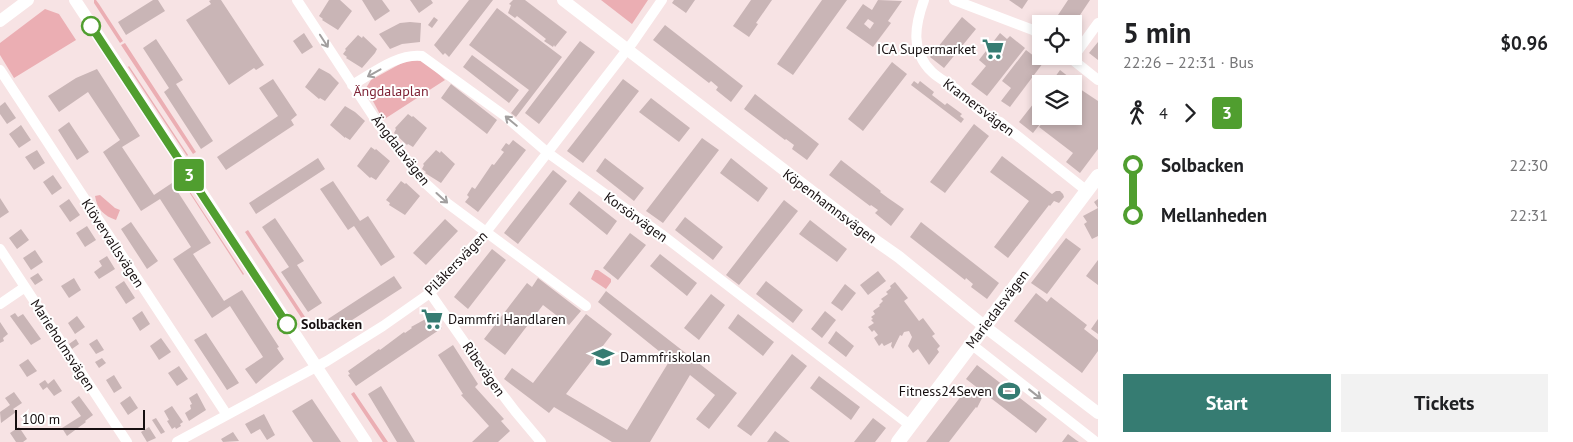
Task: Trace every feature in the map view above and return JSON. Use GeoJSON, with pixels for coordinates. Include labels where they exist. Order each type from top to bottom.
{"type":"FeatureCollection","features":[{"type":"Feature","properties":{"kind":"main road","name":"Mariedalsvägen"},"geometry":{"type":"LineString","coordinates":[[898,442],[1098,176]]}},
{"type":"Feature","properties":{"kind":"street"},"geometry":{"type":"LineString","coordinates":[[0,21],[28,0]]}},
{"type":"Feature","properties":{"kind":"street"},"geometry":{"type":"LineString","coordinates":[[75,0],[366,442]]}},
{"type":"Feature","properties":{"kind":"street","name":"Ängdalavägen"},"geometry":{"type":"LineString","coordinates":[[297,0],[352,85],[399,152],[424,182],[446,202],[586,306]]}},
{"type":"Feature","properties":{"kind":"street","name":"Köpenhamnsvägen"},"geometry":{"type":"LineString","coordinates":[[563,0],[1098,413]]}},
{"type":"Feature","properties":{"kind":"street","name":"Pilåkersvägen"},"geometry":{"type":"LineString","coordinates":[[177,442],[316,368],[383,326],[430,293],[486,232],[627,49],[662,0]]}},
{"type":"Feature","properties":{"kind":"street","name":"Kramersvägen"},"geometry":{"type":"LineString","coordinates":[[924,0],[916,24],[915,37],[920,57],[926,65],[932,72],[957,90],[964,99],[991,119],[1000,122],[1087,191]]}},
{"type":"Feature","properties":{"kind":"street"},"geometry":{"type":"LineString","coordinates":[[954,0],[1032,30]]}},
{"type":"Feature","properties":{"kind":"street"},"geometry":{"type":"LineString","coordinates":[[980,9],[986,0]]}},
{"type":"Feature","properties":{"kind":"street"},"geometry":{"type":"LineString","coordinates":[[1082,44],[1098,24]]}},
{"type":"Feature","properties":{"kind":"street","name":"Korsörvägen"},"geometry":{"type":"LineString","coordinates":[[352,85],[407,56],[422,56],[505,116],[548,153],[661,234],[911,426]]}},
{"type":"Feature","properties":{"kind":"street"},"geometry":{"type":"LineString","coordinates":[[1081,65],[1098,80]]}},
{"type":"Feature","properties":{"kind":"street","name":"Klövervallsvägen"},"geometry":{"type":"LineString","coordinates":[[0,70],[227,415]]}},
{"type":"Feature","properties":{"kind":"street","name":"Marieholmsvägen"},"geometry":{"type":"LineString","coordinates":[[0,249],[127,442]]}},
{"type":"Feature","properties":{"kind":"street"},"geometry":{"type":"LineString","coordinates":[[0,304],[25,286]]}},
{"type":"Feature","properties":{"kind":"street","name":"Ribevägen"},"geometry":{"type":"LineString","coordinates":[[430,293],[481,366],[515,411],[542,442]]}},
{"type":"Feature","properties":{"kind":"street"},"geometry":{"type":"LineString","coordinates":[[971,344],[1096,442]]}},
{"type":"Feature","properties":{"kind":"green space"},"geometry":{"type":"Polygon","coordinates":[[[94,0],[99,4],[123,41],[120,43],[94,3],[94,0]]]}},
{"type":"Feature","properties":{"kind":"green space"},"geometry":{"type":"Polygon","coordinates":[[[601,0],[648,0],[632,24],[601,0]]]}},
{"type":"Feature","properties":{"kind":"green space"},"geometry":{"type":"Polygon","coordinates":[[[45,9],[59,14],[76,40],[14,78],[0,55],[0,43],[45,9]]]}},
{"type":"Feature","properties":{"kind":"green space"},"geometry":{"type":"Polygon","coordinates":[[[125,43],[196,152],[193,154],[121,45],[125,43]]]}},
{"type":"Feature","properties":{"kind":"green space","name":"Ängdalaplan"},"geometry":{"type":"Polygon","coordinates":[[[411,58],[424,61],[445,80],[383,120],[366,88],[371,80],[411,58]]]}},
{"type":"Feature","properties":{"kind":"green space"},"geometry":{"type":"Polygon","coordinates":[[[128,67],[188,155],[187,156],[128,67]]]}},
{"type":"Feature","properties":{"kind":"green space"},"geometry":{"type":"Polygon","coordinates":[[[176,172],[244,274],[243,275],[176,172]]]}},
{"type":"Feature","properties":{"kind":"green space"},"geometry":{"type":"Polygon","coordinates":[[[100,195],[120,210],[116,220],[99,208],[95,196],[100,195]]]}},
{"type":"Feature","properties":{"kind":"green space"},"geometry":{"type":"Polygon","coordinates":[[[248,230],[309,323],[306,325],[245,232],[248,230]]]}},
{"type":"Feature","properties":{"kind":"green space"},"geometry":{"type":"Polygon","coordinates":[[[595,270],[611,279],[606,289],[591,279],[595,270]]]}},
{"type":"Feature","properties":{"kind":"green space"},"geometry":{"type":"Polygon","coordinates":[[[354,392],[388,442],[383,442],[351,394],[354,392]]]}},
{"type":"Feature","properties":{"kind":"building"},"geometry":{"type":"Polygon","coordinates":[[[153,0],[158,0],[165,11],[126,35],[118,22],[153,0]]]}},
{"type":"Feature","properties":{"kind":"building"},"geometry":{"type":"Polygon","coordinates":[[[221,0],[264,65],[256,70],[254,68],[229,85],[186,20],[211,4],[209,1],[221,0]]]}},
{"type":"Feature","properties":{"kind":"building"},"geometry":{"type":"Polygon","coordinates":[[[329,0],[340,0],[352,11],[338,30],[319,16],[329,0]]]}},
{"type":"Feature","properties":{"kind":"building"},"geometry":{"type":"Polygon","coordinates":[[[362,0],[382,0],[390,11],[375,21],[362,0]]]}},
{"type":"Feature","properties":{"kind":"building"},"geometry":{"type":"Polygon","coordinates":[[[410,0],[431,0],[433,3],[419,13],[410,0]]]}},
{"type":"Feature","properties":{"kind":"building"},"geometry":{"type":"Polygon","coordinates":[[[469,0],[493,0],[449,57],[445,53],[443,55],[434,45],[469,0]]]}},
{"type":"Feature","properties":{"kind":"building"},"geometry":{"type":"Polygon","coordinates":[[[513,0],[525,0],[567,32],[555,47],[544,41],[546,39],[517,16],[515,18],[508,13],[511,5],[509,4],[513,0]]]}},
{"type":"Feature","properties":{"kind":"building"},"geometry":{"type":"Polygon","coordinates":[[[674,0],[695,0],[686,13],[672,3],[674,0]]]}},
{"type":"Feature","properties":{"kind":"building"},"geometry":{"type":"Polygon","coordinates":[[[751,0],[772,0],[749,37],[733,26],[751,0]]]}},
{"type":"Feature","properties":{"kind":"building"},"geometry":{"type":"Polygon","coordinates":[[[822,0],[847,0],[793,75],[777,64],[822,0]]]}},
{"type":"Feature","properties":{"kind":"building"},"geometry":{"type":"Polygon","coordinates":[[[878,0],[902,1],[888,21],[891,23],[873,47],[846,28],[863,4],[872,10],[878,0]],[[868,19],[864,24],[870,29],[874,23],[868,19]]]}},
{"type":"Feature","properties":{"kind":"building"},"geometry":{"type":"Polygon","coordinates":[[[1009,0],[1028,0],[1022,9],[1009,0]]]}},
{"type":"Feature","properties":{"kind":"building"},"geometry":{"type":"Polygon","coordinates":[[[1068,0],[1090,0],[1080,15],[1058,15],[1068,0]]]}},
{"type":"Feature","properties":{"kind":"building"},"geometry":{"type":"Polygon","coordinates":[[[497,8],[562,57],[516,117],[511,113],[529,90],[469,45],[497,8]]]}},
{"type":"Feature","properties":{"kind":"building"},"geometry":{"type":"Polygon","coordinates":[[[434,17],[438,20],[432,28],[428,25],[434,17]]]}},
{"type":"Feature","properties":{"kind":"building"},"geometry":{"type":"Polygon","coordinates":[[[962,17],[976,29],[944,68],[930,57],[962,17]]]}},
{"type":"Feature","properties":{"kind":"building"},"geometry":{"type":"Polygon","coordinates":[[[400,23],[421,23],[420,42],[402,44],[390,49],[379,34],[400,23]]]}},
{"type":"Feature","properties":{"kind":"building"},"geometry":{"type":"Polygon","coordinates":[[[665,25],[743,86],[731,102],[716,90],[718,87],[711,81],[709,83],[653,40],[665,25]]]}},
{"type":"Feature","properties":{"kind":"building"},"geometry":{"type":"Polygon","coordinates":[[[304,33],[313,47],[302,54],[293,41],[304,33]]]}},
{"type":"Feature","properties":{"kind":"building"},"geometry":{"type":"Polygon","coordinates":[[[1000,33],[1007,39],[1010,36],[1025,48],[987,96],[971,84],[986,66],[979,60],[1000,33]]]}},
{"type":"Feature","properties":{"kind":"building"},"geometry":{"type":"Polygon","coordinates":[[[358,35],[362,38],[363,36],[377,49],[362,68],[343,54],[345,49],[358,35]]]}},
{"type":"Feature","properties":{"kind":"building"},"geometry":{"type":"Polygon","coordinates":[[[156,39],[183,80],[176,84],[213,141],[201,149],[164,92],[169,88],[143,48],[156,39]]]}},
{"type":"Feature","properties":{"kind":"building"},"geometry":{"type":"Polygon","coordinates":[[[580,41],[595,52],[539,124],[525,113],[580,41]]]}},
{"type":"Feature","properties":{"kind":"building"},"geometry":{"type":"Polygon","coordinates":[[[1098,42],[1098,60],[1089,53],[1098,42]]]}},
{"type":"Feature","properties":{"kind":"building"},"geometry":{"type":"Polygon","coordinates":[[[1026,50],[1032,55],[1032,65],[1042,65],[1032,75],[1032,78],[1010,107],[1001,101],[1011,88],[1002,81],[1026,50]]]}},
{"type":"Feature","properties":{"kind":"building"},"geometry":{"type":"Polygon","coordinates":[[[472,55],[519,90],[509,103],[463,67],[472,55]]]}},
{"type":"Feature","properties":{"kind":"building"},"geometry":{"type":"Polygon","coordinates":[[[892,62],[907,74],[863,131],[848,119],[892,62]]]}},
{"type":"Feature","properties":{"kind":"building"},"geometry":{"type":"Polygon","coordinates":[[[319,68],[330,74],[339,83],[325,101],[319,99],[305,87],[319,68]]]}},
{"type":"Feature","properties":{"kind":"building"},"geometry":{"type":"Polygon","coordinates":[[[97,69],[140,136],[122,147],[154,195],[172,183],[211,243],[193,254],[224,301],[242,290],[279,347],[277,348],[284,359],[256,384],[245,369],[263,357],[230,306],[212,318],[173,259],[191,247],[160,199],[141,211],[103,152],[120,140],[88,92],[59,112],[48,96],[76,78],[97,69]]]}},
{"type":"Feature","properties":{"kind":"building"},"geometry":{"type":"Polygon","coordinates":[[[1060,70],[1066,75],[1056,75],[1060,70]]]}},
{"type":"Feature","properties":{"kind":"building"},"geometry":{"type":"Polygon","coordinates":[[[273,79],[297,115],[291,120],[294,125],[226,170],[217,157],[278,116],[259,88],[273,79]]]}},
{"type":"Feature","properties":{"kind":"building"},"geometry":{"type":"Polygon","coordinates":[[[623,79],[639,91],[583,163],[567,151],[623,79]]]}},
{"type":"Feature","properties":{"kind":"building"},"geometry":{"type":"Polygon","coordinates":[[[914,81],[918,84],[920,81],[934,92],[932,95],[962,114],[960,116],[964,119],[961,123],[911,85],[914,81]]]}},
{"type":"Feature","properties":{"kind":"building"},"geometry":{"type":"Polygon","coordinates":[[[451,84],[497,120],[487,134],[441,98],[451,84]]]}},
{"type":"Feature","properties":{"kind":"building"},"geometry":{"type":"Polygon","coordinates":[[[1082,90],[1098,101],[1098,149],[1080,173],[1066,162],[1073,153],[1039,127],[1041,125],[1082,125],[1082,90]]]}},
{"type":"Feature","properties":{"kind":"building"},"geometry":{"type":"Polygon","coordinates":[[[755,94],[819,144],[807,160],[792,149],[794,145],[744,109],[755,94]]]}},
{"type":"Feature","properties":{"kind":"building"},"geometry":{"type":"Polygon","coordinates":[[[651,98],[690,128],[679,142],[639,112],[651,98]]]}},
{"type":"Feature","properties":{"kind":"building"},"geometry":{"type":"Polygon","coordinates":[[[5,102],[16,118],[7,124],[0,114],[0,106],[5,102]]]}},
{"type":"Feature","properties":{"kind":"building"},"geometry":{"type":"Polygon","coordinates":[[[1032,105],[1032,125],[1039,125],[1033,133],[1019,122],[1032,105]]]}},
{"type":"Feature","properties":{"kind":"building"},"geometry":{"type":"Polygon","coordinates":[[[345,106],[365,121],[350,140],[330,125],[345,106]]]}},
{"type":"Feature","properties":{"kind":"building"},"geometry":{"type":"Polygon","coordinates":[[[408,114],[427,128],[413,147],[407,145],[394,133],[395,128],[408,114]]]}},
{"type":"Feature","properties":{"kind":"building"},"geometry":{"type":"Polygon","coordinates":[[[69,122],[89,152],[77,160],[58,130],[69,122]]]}},
{"type":"Feature","properties":{"kind":"building"},"geometry":{"type":"Polygon","coordinates":[[[974,124],[989,136],[945,193],[930,182],[974,124]]]}},
{"type":"Feature","properties":{"kind":"building"},"geometry":{"type":"Polygon","coordinates":[[[21,125],[31,140],[19,148],[9,134],[21,125]]]}},
{"type":"Feature","properties":{"kind":"building"},"geometry":{"type":"Polygon","coordinates":[[[702,138],[719,150],[663,223],[646,211],[702,138]]]}},
{"type":"Feature","properties":{"kind":"building"},"geometry":{"type":"Polygon","coordinates":[[[513,140],[526,150],[478,212],[465,202],[469,197],[467,195],[472,187],[475,189],[492,164],[494,165],[504,152],[501,150],[506,143],[509,145],[513,140]]]}},
{"type":"Feature","properties":{"kind":"building"},"geometry":{"type":"Polygon","coordinates":[[[371,147],[390,161],[376,180],[370,178],[357,166],[371,147]]]}},
{"type":"Feature","properties":{"kind":"building"},"geometry":{"type":"Polygon","coordinates":[[[37,150],[45,163],[34,170],[25,157],[37,150]]]}},
{"type":"Feature","properties":{"kind":"building"},"geometry":{"type":"Polygon","coordinates":[[[436,150],[440,153],[441,151],[455,164],[441,183],[422,169],[423,164],[436,150]]]}},
{"type":"Feature","properties":{"kind":"building"},"geometry":{"type":"Polygon","coordinates":[[[1002,156],[1052,194],[1060,191],[1064,197],[1059,203],[1054,201],[1049,205],[1008,258],[994,247],[1029,201],[990,172],[1002,156]]]}},
{"type":"Feature","properties":{"kind":"building"},"geometry":{"type":"Polygon","coordinates":[[[318,158],[325,169],[256,214],[249,203],[318,158]]]}},
{"type":"Feature","properties":{"kind":"building"},"geometry":{"type":"Polygon","coordinates":[[[605,158],[644,188],[634,201],[596,171],[605,158]]]}},
{"type":"Feature","properties":{"kind":"building"},"geometry":{"type":"Polygon","coordinates":[[[731,158],[768,188],[758,202],[720,173],[731,158]]]}},
{"type":"Feature","properties":{"kind":"building"},"geometry":{"type":"Polygon","coordinates":[[[841,160],[904,209],[891,226],[875,213],[878,210],[829,175],[841,160]]]}},
{"type":"Feature","properties":{"kind":"building"},"geometry":{"type":"Polygon","coordinates":[[[553,170],[567,181],[518,244],[504,233],[553,170]]]}},
{"type":"Feature","properties":{"kind":"building"},"geometry":{"type":"Polygon","coordinates":[[[53,175],[62,188],[52,195],[43,182],[53,175]]]}},
{"type":"Feature","properties":{"kind":"building"},"geometry":{"type":"Polygon","coordinates":[[[333,181],[360,221],[368,216],[395,257],[381,266],[354,226],[348,230],[320,189],[333,181]]]}},
{"type":"Feature","properties":{"kind":"building"},"geometry":{"type":"Polygon","coordinates":[[[401,181],[406,183],[420,196],[405,215],[389,205],[390,203],[386,200],[401,181]]]}},
{"type":"Feature","properties":{"kind":"building"},"geometry":{"type":"Polygon","coordinates":[[[579,191],[617,221],[607,235],[569,204],[579,191]]]}},
{"type":"Feature","properties":{"kind":"building"},"geometry":{"type":"Polygon","coordinates":[[[0,198],[9,212],[0,218],[0,198]]]}},
{"type":"Feature","properties":{"kind":"building"},"geometry":{"type":"Polygon","coordinates":[[[69,199],[80,215],[70,222],[59,206],[69,199]]]}},
{"type":"Feature","properties":{"kind":"building"},"geometry":{"type":"Polygon","coordinates":[[[1098,199],[1098,208],[1094,202],[1098,199]]]}},
{"type":"Feature","properties":{"kind":"building"},"geometry":{"type":"Polygon","coordinates":[[[784,200],[798,211],[739,285],[726,275],[784,200]]]}},
{"type":"Feature","properties":{"kind":"building"},"geometry":{"type":"Polygon","coordinates":[[[1098,208],[1098,236],[1092,239],[1084,224],[1087,222],[1083,216],[1098,208]]]}},
{"type":"Feature","properties":{"kind":"building"},"geometry":{"type":"Polygon","coordinates":[[[685,217],[723,247],[713,260],[675,230],[685,217]]]}},
{"type":"Feature","properties":{"kind":"building"},"geometry":{"type":"Polygon","coordinates":[[[275,218],[304,261],[297,265],[322,303],[308,312],[281,272],[289,267],[262,227],[275,218]]]}},
{"type":"Feature","properties":{"kind":"building"},"geometry":{"type":"Polygon","coordinates":[[[445,219],[458,231],[426,265],[413,253],[445,219]]]}},
{"type":"Feature","properties":{"kind":"building"},"geometry":{"type":"Polygon","coordinates":[[[810,220],[847,249],[837,262],[799,234],[810,220]]]}},
{"type":"Feature","properties":{"kind":"building"},"geometry":{"type":"Polygon","coordinates":[[[131,222],[158,261],[147,269],[121,229],[131,222]]]}},
{"type":"Feature","properties":{"kind":"building"},"geometry":{"type":"Polygon","coordinates":[[[921,222],[999,283],[987,299],[971,287],[973,284],[966,278],[965,280],[910,237],[921,222]]]}},
{"type":"Feature","properties":{"kind":"building"},"geometry":{"type":"Polygon","coordinates":[[[87,226],[96,240],[85,247],[76,233],[87,226]]]}},
{"type":"Feature","properties":{"kind":"building"},"geometry":{"type":"Polygon","coordinates":[[[21,229],[29,240],[17,249],[9,238],[21,229]]]}},
{"type":"Feature","properties":{"kind":"building"},"geometry":{"type":"Polygon","coordinates":[[[630,233],[646,245],[618,280],[603,268],[630,233]]]}},
{"type":"Feature","properties":{"kind":"building"},"geometry":{"type":"Polygon","coordinates":[[[1066,238],[1081,249],[1047,294],[1031,283],[1066,238]]]}},
{"type":"Feature","properties":{"kind":"building"},"geometry":{"type":"Polygon","coordinates":[[[492,249],[506,260],[468,309],[454,297],[492,249]]]}},
{"type":"Feature","properties":{"kind":"building"},"geometry":{"type":"Polygon","coordinates":[[[35,250],[43,262],[31,270],[23,258],[35,250]]]}},
{"type":"Feature","properties":{"kind":"building"},"geometry":{"type":"Polygon","coordinates":[[[660,254],[697,283],[687,296],[650,266],[660,254]]]}},
{"type":"Feature","properties":{"kind":"building"},"geometry":{"type":"Polygon","coordinates":[[[107,256],[115,269],[99,279],[94,272],[102,266],[99,261],[107,256]]]}},
{"type":"Feature","properties":{"kind":"building"},"geometry":{"type":"Polygon","coordinates":[[[1098,260],[1098,285],[1086,276],[1098,260]]]}},
{"type":"Feature","properties":{"kind":"building"},"geometry":{"type":"Polygon","coordinates":[[[878,271],[886,281],[868,295],[860,285],[878,271]]]}},
{"type":"Feature","properties":{"kind":"building"},"geometry":{"type":"Polygon","coordinates":[[[38,273],[43,280],[35,285],[30,278],[38,273]]]}},
{"type":"Feature","properties":{"kind":"building"},"geometry":{"type":"Polygon","coordinates":[[[394,276],[402,288],[335,331],[328,319],[394,276]]]}},
{"type":"Feature","properties":{"kind":"building"},"geometry":{"type":"Polygon","coordinates":[[[74,278],[81,290],[69,298],[61,286],[74,278]]]}},
{"type":"Feature","properties":{"kind":"building"},"geometry":{"type":"Polygon","coordinates":[[[538,278],[581,311],[569,325],[543,305],[505,355],[484,339],[527,283],[532,287],[538,278]]]}},
{"type":"Feature","properties":{"kind":"building"},"geometry":{"type":"Polygon","coordinates":[[[124,281],[135,298],[126,304],[115,287],[124,281]]]}},
{"type":"Feature","properties":{"kind":"building"},"geometry":{"type":"Polygon","coordinates":[[[766,281],[803,310],[793,323],[756,294],[766,281]]]}},
{"type":"Feature","properties":{"kind":"building"},"geometry":{"type":"Polygon","coordinates":[[[895,282],[908,298],[904,301],[919,321],[923,318],[935,334],[932,336],[940,346],[937,349],[939,352],[929,365],[918,349],[913,353],[908,346],[912,337],[909,331],[904,332],[902,336],[900,335],[893,349],[891,346],[892,342],[884,346],[882,343],[879,346],[874,338],[878,335],[868,327],[874,323],[871,320],[873,319],[871,317],[875,314],[873,311],[880,306],[883,301],[881,299],[888,294],[886,292],[895,282]]]}},
{"type":"Feature","properties":{"kind":"building"},"geometry":{"type":"Polygon","coordinates":[[[845,284],[856,293],[842,311],[831,303],[845,284]]]}},
{"type":"Feature","properties":{"kind":"building"},"geometry":{"type":"Polygon","coordinates":[[[606,291],[737,393],[709,429],[696,419],[715,395],[690,375],[650,442],[612,442],[554,407],[549,413],[504,379],[512,368],[533,383],[586,314],[612,334],[566,394],[627,430],[670,360],[598,302],[606,291]]]}},
{"type":"Feature","properties":{"kind":"building"},"geometry":{"type":"Polygon","coordinates":[[[1036,293],[1047,302],[1051,297],[1087,325],[1084,329],[1098,340],[1098,351],[1082,373],[1014,321],[1036,293]]]}},
{"type":"Feature","properties":{"kind":"building"},"geometry":{"type":"Polygon","coordinates":[[[711,294],[725,305],[699,340],[684,328],[711,294]]]}},
{"type":"Feature","properties":{"kind":"building"},"geometry":{"type":"Polygon","coordinates":[[[142,311],[150,324],[140,331],[132,318],[142,311]]]}},
{"type":"Feature","properties":{"kind":"building"},"geometry":{"type":"Polygon","coordinates":[[[825,311],[836,320],[822,338],[811,329],[825,311]]]}},
{"type":"Feature","properties":{"kind":"building"},"geometry":{"type":"Polygon","coordinates":[[[15,313],[18,317],[23,314],[41,339],[31,345],[10,316],[15,313]]]}},
{"type":"Feature","properties":{"kind":"building"},"geometry":{"type":"Polygon","coordinates":[[[738,314],[774,342],[763,356],[728,328],[738,314]]]}},
{"type":"Feature","properties":{"kind":"building"},"geometry":{"type":"Polygon","coordinates":[[[433,315],[442,328],[356,386],[348,375],[350,374],[348,371],[411,327],[433,315]]]}},
{"type":"Feature","properties":{"kind":"building"},"geometry":{"type":"Polygon","coordinates":[[[77,316],[85,327],[75,334],[68,323],[77,316]]]}},
{"type":"Feature","properties":{"kind":"building"},"geometry":{"type":"Polygon","coordinates":[[[1098,319],[1098,334],[1091,329],[1098,319]]]}},
{"type":"Feature","properties":{"kind":"building"},"geometry":{"type":"Polygon","coordinates":[[[0,322],[8,334],[3,338],[4,341],[0,343],[0,322]]]}},
{"type":"Feature","properties":{"kind":"building"},"geometry":{"type":"Polygon","coordinates":[[[836,331],[854,346],[846,357],[828,343],[836,331]]]}},
{"type":"Feature","properties":{"kind":"building"},"geometry":{"type":"Polygon","coordinates":[[[206,333],[239,383],[227,390],[194,340],[206,333]]]}},
{"type":"Feature","properties":{"kind":"building"},"geometry":{"type":"Polygon","coordinates":[[[161,338],[171,352],[159,360],[150,346],[161,338]]]}},
{"type":"Feature","properties":{"kind":"building"},"geometry":{"type":"Polygon","coordinates":[[[76,339],[79,344],[72,349],[69,344],[76,339]]]}},
{"type":"Feature","properties":{"kind":"building"},"geometry":{"type":"Polygon","coordinates":[[[97,339],[104,350],[96,354],[89,344],[97,339]]]}},
{"type":"Feature","properties":{"kind":"building"},"geometry":{"type":"Polygon","coordinates":[[[453,345],[478,384],[475,387],[504,419],[501,421],[510,431],[498,442],[472,442],[489,426],[461,395],[463,394],[438,355],[453,345]]]}},
{"type":"Feature","properties":{"kind":"building"},"geometry":{"type":"Polygon","coordinates":[[[792,354],[807,366],[751,436],[737,426],[792,354]]]}},
{"type":"Feature","properties":{"kind":"building"},"geometry":{"type":"Polygon","coordinates":[[[102,358],[106,363],[99,368],[95,362],[102,358]]]}},
{"type":"Feature","properties":{"kind":"building"},"geometry":{"type":"Polygon","coordinates":[[[28,359],[37,371],[27,377],[19,365],[28,359]]]}},
{"type":"Feature","properties":{"kind":"building"},"geometry":{"type":"Polygon","coordinates":[[[977,365],[1047,419],[1036,433],[966,379],[977,365]]]}},
{"type":"Feature","properties":{"kind":"building"},"geometry":{"type":"Polygon","coordinates":[[[179,366],[188,379],[177,386],[168,373],[179,366]]]}},
{"type":"Feature","properties":{"kind":"building"},"geometry":{"type":"Polygon","coordinates":[[[114,375],[122,388],[114,393],[106,380],[114,375]]]}},
{"type":"Feature","properties":{"kind":"building"},"geometry":{"type":"Polygon","coordinates":[[[819,376],[860,407],[851,420],[810,388],[819,376]]]}},
{"type":"Feature","properties":{"kind":"building"},"geometry":{"type":"Polygon","coordinates":[[[54,379],[62,391],[54,396],[47,387],[43,390],[39,384],[45,380],[48,384],[54,379]]]}},
{"type":"Feature","properties":{"kind":"building"},"geometry":{"type":"Polygon","coordinates":[[[381,386],[415,442],[397,442],[368,394],[381,386]]]}},
{"type":"Feature","properties":{"kind":"building"},"geometry":{"type":"Polygon","coordinates":[[[968,387],[982,398],[977,408],[949,442],[926,442],[968,387]]]}},
{"type":"Feature","properties":{"kind":"building"},"geometry":{"type":"Polygon","coordinates":[[[14,392],[22,403],[13,409],[16,412],[1,423],[0,412],[10,405],[5,398],[14,392]]]}},
{"type":"Feature","properties":{"kind":"building"},"geometry":{"type":"Polygon","coordinates":[[[197,393],[206,410],[189,421],[185,413],[191,409],[190,405],[192,404],[189,398],[197,393]]]}},
{"type":"Feature","properties":{"kind":"building"},"geometry":{"type":"Polygon","coordinates":[[[79,396],[93,415],[67,436],[62,428],[81,416],[71,402],[79,396]]]}},
{"type":"Feature","properties":{"kind":"building"},"geometry":{"type":"Polygon","coordinates":[[[130,396],[138,408],[128,415],[120,403],[130,396]]]}},
{"type":"Feature","properties":{"kind":"building"},"geometry":{"type":"Polygon","coordinates":[[[312,399],[341,442],[313,442],[292,411],[312,399]]]}},
{"type":"Feature","properties":{"kind":"building"},"geometry":{"type":"Polygon","coordinates":[[[172,406],[183,422],[176,429],[175,427],[172,429],[164,411],[172,406]]]}},
{"type":"Feature","properties":{"kind":"building"},"geometry":{"type":"Polygon","coordinates":[[[264,414],[275,435],[267,440],[260,429],[251,434],[245,424],[264,414]]]}},
{"type":"Feature","properties":{"kind":"building"},"geometry":{"type":"Polygon","coordinates":[[[156,418],[165,432],[161,434],[152,420],[156,418]]]}},
{"type":"Feature","properties":{"kind":"building"},"geometry":{"type":"Polygon","coordinates":[[[873,418],[886,428],[875,442],[854,442],[873,418]]]}},
{"type":"Feature","properties":{"kind":"building"},"geometry":{"type":"Polygon","coordinates":[[[19,427],[27,439],[23,442],[16,442],[10,433],[19,427]]]}},
{"type":"Feature","properties":{"kind":"building"},"geometry":{"type":"Polygon","coordinates":[[[149,427],[156,438],[147,442],[141,432],[149,427]]]}},
{"type":"Feature","properties":{"kind":"building"},"geometry":{"type":"Polygon","coordinates":[[[775,431],[790,442],[767,442],[775,431]]]}},
{"type":"Feature","properties":{"kind":"building"},"geometry":{"type":"Polygon","coordinates":[[[233,432],[239,441],[223,442],[221,439],[233,432]]]}},
{"type":"Feature","properties":{"kind":"building"},"geometry":{"type":"Polygon","coordinates":[[[1068,434],[1076,440],[1079,442],[1062,442],[1068,434]]]}},
{"type":"Feature","properties":{"kind":"bus line","name":"3"},"geometry":{"type":"LineString","coordinates":[[91,26],[287,324]]}},
{"type":"Feature","properties":{"kind":"place","name":"ICA Supermarket"},"geometry":{"type":"Point","coordinates":[993,49]}},
{"type":"Feature","properties":{"kind":"place","name":"Dammfri Handlaren"},"geometry":{"type":"Point","coordinates":[432,319]}},
{"type":"Feature","properties":{"kind":"place","name":"Solbacken"},"geometry":{"type":"Point","coordinates":[287,324]}},
{"type":"Feature","properties":{"kind":"place","name":"Dammfriskolan"},"geometry":{"type":"Point","coordinates":[603,357]}},
{"type":"Feature","properties":{"kind":"place","name":"Fitness24Seven"},"geometry":{"type":"Point","coordinates":[1009,391]}}]}
